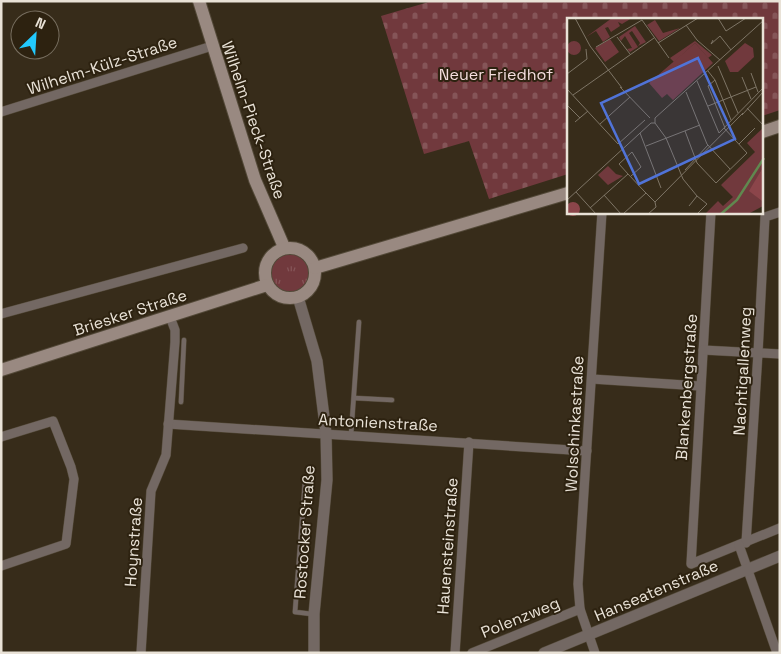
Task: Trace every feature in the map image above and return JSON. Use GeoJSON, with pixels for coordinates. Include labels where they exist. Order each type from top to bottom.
{"type":"FeatureCollection","features":[{"type":"Feature","properties":{"kind":"main road","name":"Wilhelm-Pieck-Straße"},"geometry":{"type":"LineString","coordinates":[[199,1],[255,180],[284,247]]}},
{"type":"Feature","properties":{"kind":"main road"},"geometry":{"type":"LineString","coordinates":[[764,131],[780,126]]}},
{"type":"Feature","properties":{"kind":"main road"},"geometry":{"type":"LineString","coordinates":[[315,268],[567,193]]}},
{"type":"Feature","properties":{"kind":"main road"},"geometry":{"type":"LineString","coordinates":[[284,247],[293,247],[305,252],[315,268],[314,280],[308,290],[298,297],[290,298],[276,294],[268,285],[265,274],[266,264],[270,256],[276,250],[284,247]]}},
{"type":"Feature","properties":{"kind":"main road","name":"Briesker Straße"},"geometry":{"type":"LineString","coordinates":[[1,370],[268,285]]}},
{"type":"Feature","properties":{"kind":"street","name":"Wilhelm-Külz-Straße"},"geometry":{"type":"LineString","coordinates":[[1,112],[212,46]]}},
{"type":"Feature","properties":{"kind":"street","name":"Nachtigallenweg"},"geometry":{"type":"LineString","coordinates":[[743,544],[758,353],[765,217],[780,212]]}},
{"type":"Feature","properties":{"kind":"street","name":"Wolschinkastraße"},"geometry":{"type":"LineString","coordinates":[[595,653],[580,609],[578,584],[602,214]]}},
{"type":"Feature","properties":{"kind":"street","name":"Blankenbergstraße"},"geometry":{"type":"LineString","coordinates":[[711,214],[691,564],[743,544]]}},
{"type":"Feature","properties":{"kind":"street"},"geometry":{"type":"LineString","coordinates":[[1,314],[243,248]]}},
{"type":"Feature","properties":{"kind":"street","name":"Rostocker Straße"},"geometry":{"type":"LineString","coordinates":[[298,297],[317,361],[326,433],[327,480],[314,614],[314,653]]}},
{"type":"Feature","properties":{"kind":"street","name":"Hoynstraße"},"geometry":{"type":"LineString","coordinates":[[140,653],[151,491],[166,455],[175,342],[175,330],[170,317]]}},
{"type":"Feature","properties":{"kind":"street"},"geometry":{"type":"LineString","coordinates":[[703,350],[780,354]]}},
{"type":"Feature","properties":{"kind":"street"},"geometry":{"type":"LineString","coordinates":[[592,379],[700,386]]}},
{"type":"Feature","properties":{"kind":"street"},"geometry":{"type":"LineString","coordinates":[[1,437],[53,421],[71,467],[74,480],[66,544],[1,566]]}},
{"type":"Feature","properties":{"kind":"street","name":"Antonienstraße"},"geometry":{"type":"LineString","coordinates":[[168,424],[587,451]]}},
{"type":"Feature","properties":{"kind":"street","name":"Hauensteinstraße"},"geometry":{"type":"LineString","coordinates":[[455,653],[469,442]]}},
{"type":"Feature","properties":{"kind":"street"},"geometry":{"type":"LineString","coordinates":[[776,653],[748,569],[743,544],[780,528]]}},
{"type":"Feature","properties":{"kind":"street","name":"Hanseatenstraße"},"geometry":{"type":"LineString","coordinates":[[544,653],[780,556]]}},
{"type":"Feature","properties":{"kind":"street","name":"Polenzweg"},"geometry":{"type":"LineString","coordinates":[[472,653],[580,609]]}},
{"type":"Feature","properties":{"kind":"lane"},"geometry":{"type":"LineString","coordinates":[[351,435],[359,322]]}},
{"type":"Feature","properties":{"kind":"lane"},"geometry":{"type":"LineString","coordinates":[[181,402],[184,340]]}},
{"type":"Feature","properties":{"kind":"lane"},"geometry":{"type":"LineString","coordinates":[[354,398],[392,400]]}},
{"type":"Feature","properties":{"kind":"lane"},"geometry":{"type":"LineString","coordinates":[[305,482],[295,612],[314,614]]}},
{"type":"Feature","properties":{"kind":"green space","name":"Neuer Friedhof"},"geometry":{"type":"Polygon","coordinates":[[[432,1],[780,1],[780,110],[764,115],[764,18],[567,18],[567,174],[489,199],[469,141],[424,154],[381,16],[432,1]]]}},
{"type":"Feature","properties":{"kind":"green space"},"geometry":{"type":"Polygon","coordinates":[[[290,251],[305,257],[311,272],[305,287],[290,293],[275,287],[269,272],[275,257],[290,251]]]}}]}
